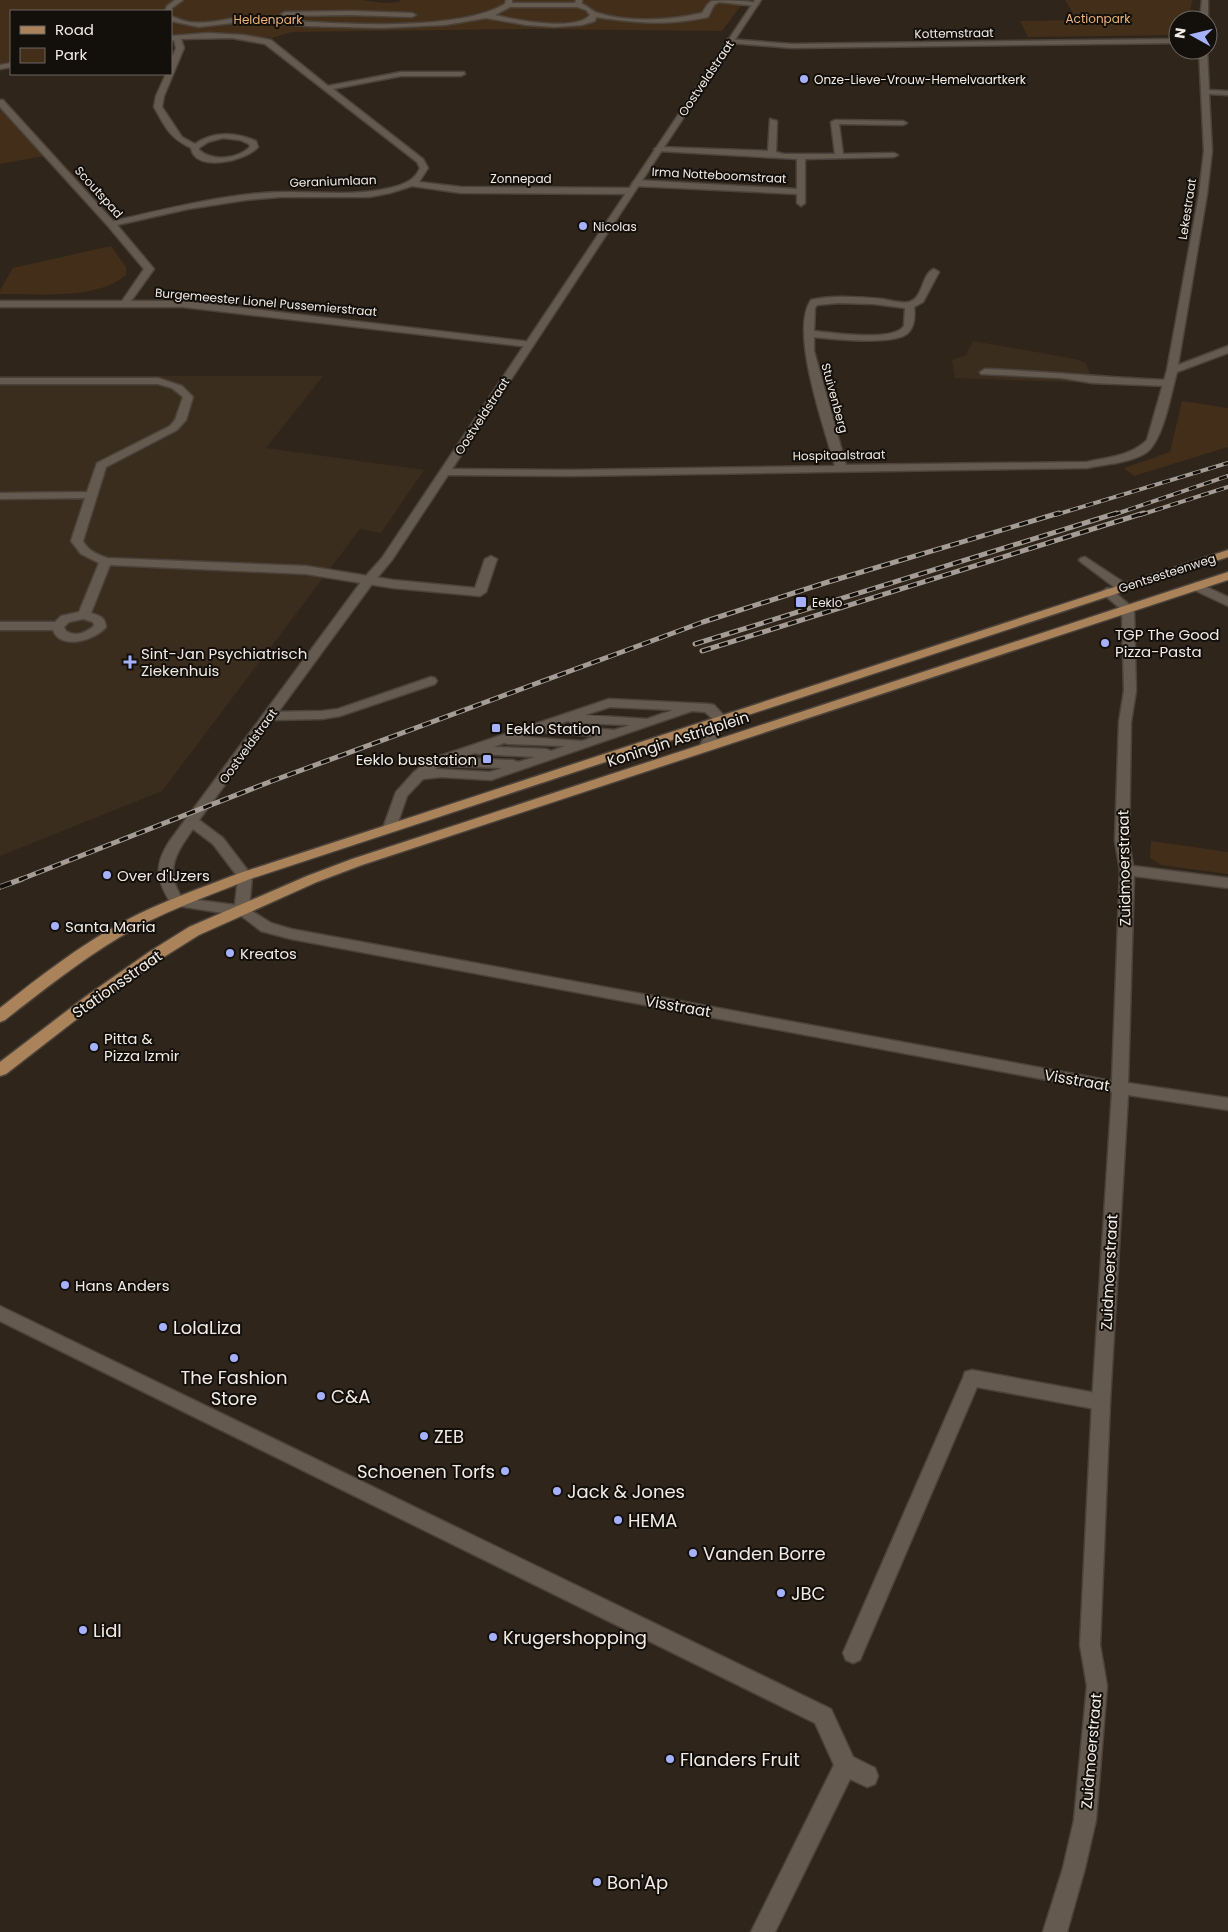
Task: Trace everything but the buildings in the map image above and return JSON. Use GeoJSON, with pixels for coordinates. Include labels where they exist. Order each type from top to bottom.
{"type":"FeatureCollection","features":[{"type":"Feature","properties":{"kind":"main road","name":"Gentsesteenweg"},"geometry":{"type":"LineString","coordinates":[[1107,592],[1228,553]]}},
{"type":"Feature","properties":{"kind":"main road","name":"Gentsesteenweg"},"geometry":{"type":"LineString","coordinates":[[1128,609],[1228,576]]}},
{"type":"Feature","properties":{"kind":"main road","name":"Koningin Astridplein"},"geometry":{"type":"LineString","coordinates":[[177,902],[244,876],[1107,592]]}},
{"type":"Feature","properties":{"kind":"main road","name":"Koningin Astridplein"},"geometry":{"type":"LineString","coordinates":[[242,911],[288,889],[357,862],[1128,609]]}},
{"type":"Feature","properties":{"kind":"main road"},"geometry":{"type":"LineString","coordinates":[[0,1016],[50,976],[116,932],[177,902]]}},
{"type":"Feature","properties":{"kind":"main road","name":"Stationsstraat"},"geometry":{"type":"LineString","coordinates":[[0,1070],[90,1001],[154,956],[194,931],[242,911]]}},
{"type":"Feature","properties":{"kind":"street"},"geometry":{"type":"LineString","coordinates":[[168,10],[168,7],[180,0]]}},
{"type":"Feature","properties":{"kind":"street"},"geometry":{"type":"LineString","coordinates":[[247,19],[311,24],[460,22],[488,16],[506,9],[509,2],[578,2],[594,15],[629,20],[684,20],[705,15],[711,4],[719,0],[756,2]]}},
{"type":"Feature","properties":{"kind":"street","name":"Oostveldstraat"},"geometry":{"type":"LineString","coordinates":[[177,902],[168,888],[164,876],[164,867],[174,845],[193,822],[368,580],[386,560],[756,2]]}},
{"type":"Feature","properties":{"kind":"street"},"geometry":{"type":"LineString","coordinates":[[172,18],[195,25],[219,24],[247,19],[309,13],[390,14],[460,22]]}},
{"type":"Feature","properties":{"kind":"street"},"geometry":{"type":"LineString","coordinates":[[488,16],[517,23],[551,24],[585,23],[592,19],[594,15]]}},
{"type":"Feature","properties":{"kind":"street"},"geometry":{"type":"LineString","coordinates":[[172,69],[180,48],[174,38],[226,35],[268,42],[420,161],[424,168],[422,175],[412,184]]}},
{"type":"Feature","properties":{"kind":"street","name":"Kottemstraat"},"geometry":{"type":"LineString","coordinates":[[731,42],[792,46],[1168,41]]}},
{"type":"Feature","properties":{"kind":"street","name":"Lekestraat"},"geometry":{"type":"LineString","coordinates":[[1172,370],[1203,194],[1208,151],[1204,60]]}},
{"type":"Feature","properties":{"kind":"street"},"geometry":{"type":"LineString","coordinates":[[328,88],[401,74],[431,74],[446,79],[460,77]]}},
{"type":"Feature","properties":{"kind":"street"},"geometry":{"type":"LineString","coordinates":[[170,75],[160,96],[158,107],[172,132],[179,139],[195,147],[197,154],[220,159],[239,156],[251,151],[254,147],[253,143],[249,140],[223,136],[205,140],[195,147]]}},
{"type":"Feature","properties":{"kind":"street"},"geometry":{"type":"LineString","coordinates":[[1206,92],[1228,94]]}},
{"type":"Feature","properties":{"kind":"street","name":"Scoutspad"},"geometry":{"type":"LineString","coordinates":[[0,102],[111,224],[149,269],[126,303]]}},
{"type":"Feature","properties":{"kind":"street","name":"Irma Notteboomstraat"},"geometry":{"type":"LineString","coordinates":[[772,154],[773,121]]}},
{"type":"Feature","properties":{"kind":"street"},"geometry":{"type":"LineString","coordinates":[[839,157],[835,122],[904,123]]}},
{"type":"Feature","properties":{"kind":"street","name":"Irma Notteboomstraat"},"geometry":{"type":"LineString","coordinates":[[658,149],[801,156],[894,156]]}},
{"type":"Feature","properties":{"kind":"street","name":"Irma Notteboomstraat"},"geometry":{"type":"LineString","coordinates":[[801,156],[801,203]]}},
{"type":"Feature","properties":{"kind":"street","name":"Irma Notteboomstraat"},"geometry":{"type":"LineString","coordinates":[[636,183],[801,192]]}},
{"type":"Feature","properties":{"kind":"street","name":"Zonnepad"},"geometry":{"type":"LineString","coordinates":[[412,184],[461,190],[631,191]]}},
{"type":"Feature","properties":{"kind":"street","name":"Geraniumlaan"},"geometry":{"type":"LineString","coordinates":[[111,224],[214,202],[253,196],[372,194],[412,184]]}},
{"type":"Feature","properties":{"kind":"street"},"geometry":{"type":"LineString","coordinates":[[810,334],[899,336],[906,331],[911,316],[909,306],[920,300],[934,272]]}},
{"type":"Feature","properties":{"kind":"street","name":"Stuivenberg"},"geometry":{"type":"LineString","coordinates":[[841,468],[810,351],[810,308],[814,302],[828,300],[887,302],[909,306]]}},
{"type":"Feature","properties":{"kind":"street","name":"Burgemeester Lionel Pussemierstraat"},"geometry":{"type":"LineString","coordinates":[[0,304],[183,304],[529,344]]}},
{"type":"Feature","properties":{"kind":"street"},"geometry":{"type":"LineString","coordinates":[[1172,370],[1211,357],[1228,349]]}},
{"type":"Feature","properties":{"kind":"street","name":"Hospitaalstraat"},"geometry":{"type":"LineString","coordinates":[[446,472],[571,474],[1087,465],[1120,459],[1144,450],[1152,441],[1172,370]]}},
{"type":"Feature","properties":{"kind":"street"},"geometry":{"type":"LineString","coordinates":[[985,372],[1062,375],[1092,380],[1168,383]]}},
{"type":"Feature","properties":{"kind":"street"},"geometry":{"type":"LineString","coordinates":[[0,381],[158,381],[174,385],[183,390],[188,397],[179,423],[170,431],[110,457],[100,465],[77,541],[82,550],[93,558],[306,570],[368,580],[480,592],[491,558]]}},
{"type":"Feature","properties":{"kind":"street"},"geometry":{"type":"LineString","coordinates":[[0,496],[91,495]]}},
{"type":"Feature","properties":{"kind":"street"},"geometry":{"type":"LineString","coordinates":[[84,615],[106,560]]}},
{"type":"Feature","properties":{"kind":"street"},"geometry":{"type":"LineString","coordinates":[[1085,560],[1122,588]]}},
{"type":"Feature","properties":{"kind":"street"},"geometry":{"type":"LineString","coordinates":[[1196,586],[1228,602]]}},
{"type":"Feature","properties":{"kind":"street"},"geometry":{"type":"LineString","coordinates":[[1107,592],[1128,609]]}},
{"type":"Feature","properties":{"kind":"street","name":"Zuidmoerstraat"},"geometry":{"type":"LineString","coordinates":[[1055,1932],[1083,1830],[1096,1686],[1090,1645],[1101,1402],[1120,1088],[1127,870],[1122,841],[1125,722],[1130,691],[1128,609]]}},
{"type":"Feature","properties":{"kind":"street"},"geometry":{"type":"LineString","coordinates":[[0,626],[58,626],[65,619],[84,615],[95,617],[100,624],[100,627],[91,635],[70,638],[60,633],[58,626]]}},
{"type":"Feature","properties":{"kind":"street"},"geometry":{"type":"LineString","coordinates":[[270,716],[322,715],[340,712],[431,681]]}},
{"type":"Feature","properties":{"kind":"street"},"geometry":{"type":"LineString","coordinates":[[390,828],[401,795],[418,775],[436,762],[609,703],[709,708],[721,719],[706,747]]}},
{"type":"Feature","properties":{"kind":"street"},"geometry":{"type":"LineString","coordinates":[[418,775],[491,776],[695,707]]}},
{"type":"Feature","properties":{"kind":"street"},"geometry":{"type":"LineString","coordinates":[[564,718],[651,722]]}},
{"type":"Feature","properties":{"kind":"street"},"geometry":{"type":"LineString","coordinates":[[535,728],[619,733]]}},
{"type":"Feature","properties":{"kind":"street"},"geometry":{"type":"LineString","coordinates":[[499,740],[589,743]]}},
{"type":"Feature","properties":{"kind":"street"},"geometry":{"type":"LineString","coordinates":[[470,749],[557,754]]}},
{"type":"Feature","properties":{"kind":"street"},"geometry":{"type":"LineString","coordinates":[[436,762],[524,764]]}},
{"type":"Feature","properties":{"kind":"street"},"geometry":{"type":"LineString","coordinates":[[177,902],[242,911],[244,876],[218,841],[193,822]]}},
{"type":"Feature","properties":{"kind":"street"},"geometry":{"type":"LineString","coordinates":[[1127,870],[1228,883]]}},
{"type":"Feature","properties":{"kind":"street","name":"Visstraat"},"geometry":{"type":"LineString","coordinates":[[242,911],[266,927],[291,934],[1120,1088],[1228,1104]]}},
{"type":"Feature","properties":{"kind":"street"},"geometry":{"type":"LineString","coordinates":[[0,1313],[823,1716],[845,1766],[867,1776]]}},
{"type":"Feature","properties":{"kind":"street"},"geometry":{"type":"LineString","coordinates":[[853,1653],[972,1378],[1101,1402]]}},
{"type":"Feature","properties":{"kind":"street"},"geometry":{"type":"LineString","coordinates":[[763,1932],[845,1766]]}},
{"type":"Feature","properties":{"kind":"shaded area"},"geometry":{"type":"Polygon","coordinates":[[[973,341],[1075,359],[1086,363],[1091,378],[1154,385],[955,378],[952,360],[966,355],[973,341]]]}},
{"type":"Feature","properties":{"kind":"shaded area","name":"Sint-Jan Psychiatrisch Ziekenhuis"},"geometry":{"type":"Polygon","coordinates":[[[0,376],[323,376],[266,448],[424,470],[381,533],[360,529],[162,791],[0,856],[0,376]]]}},
{"type":"Feature","properties":{"kind":"green space","name":"Heldenpark"},"geometry":{"type":"Polygon","coordinates":[[[0,0],[361,0],[385,3],[399,2],[401,0],[745,0],[722,31],[528,29],[292,32],[272,38],[221,34],[172,37],[172,10],[10,10],[10,63],[0,65],[0,0]]]}},
{"type":"Feature","properties":{"kind":"green space","name":"Actionpark"},"geometry":{"type":"Polygon","coordinates":[[[1065,0],[1192,0],[1190,10],[1168,10],[1168,35],[1028,37],[1020,21],[1077,20],[1065,0]]]}},
{"type":"Feature","properties":{"kind":"green space"},"geometry":{"type":"Polygon","coordinates":[[[0,108],[44,156],[0,164],[0,108]]]}},
{"type":"Feature","properties":{"kind":"green space"},"geometry":{"type":"Polygon","coordinates":[[[111,246],[126,267],[126,275],[113,283],[99,289],[66,294],[0,294],[0,290],[13,268],[111,246]]]}},
{"type":"Feature","properties":{"kind":"green space"},"geometry":{"type":"Polygon","coordinates":[[[1182,401],[1228,408],[1228,447],[1134,476],[1124,468],[1170,452],[1182,401]]]}},
{"type":"Feature","properties":{"kind":"green space"},"geometry":{"type":"Polygon","coordinates":[[[1151,841],[1228,852],[1228,874],[1161,865],[1150,858],[1151,841]]]}},
{"type":"Feature","properties":{"kind":"railway"},"geometry":{"type":"LineString","coordinates":[[1055,515],[1228,463]]}},
{"type":"Feature","properties":{"kind":"railway"},"geometry":{"type":"LineString","coordinates":[[1113,515],[1228,476]]}},
{"type":"Feature","properties":{"kind":"railway"},"geometry":{"type":"LineString","coordinates":[[1140,515],[1228,487]]}},
{"type":"Feature","properties":{"kind":"railway"},"geometry":{"type":"LineString","coordinates":[[19,880],[272,781],[703,622],[828,582],[1059,513]]}},
{"type":"Feature","properties":{"kind":"railway"},"geometry":{"type":"LineString","coordinates":[[695,644],[1117,513]]}},
{"type":"Feature","properties":{"kind":"railway"},"geometry":{"type":"LineString","coordinates":[[702,651],[1144,513]]}},
{"type":"Feature","properties":{"kind":"railway"},"geometry":{"type":"LineString","coordinates":[[0,887],[22,879]]}},
{"type":"Feature","properties":{"kind":"place","name":"Onze-Lieve-Vrouw-Hemelvaartkerk"},"geometry":{"type":"Point","coordinates":[804,79]}},
{"type":"Feature","properties":{"kind":"place","name":"Nicolas"},"geometry":{"type":"Point","coordinates":[583,226]}},
{"type":"Feature","properties":{"kind":"place","name":"Eeklo"},"geometry":{"type":"Point","coordinates":[801,602]}},
{"type":"Feature","properties":{"kind":"place","name":"TGP The Good Pizza-Pasta"},"geometry":{"type":"Point","coordinates":[1105,643]}},
{"type":"Feature","properties":{"kind":"place","name":"Sint-Jan Psychiatrisch Ziekenhuis"},"geometry":{"type":"Point","coordinates":[130,662]}},
{"type":"Feature","properties":{"kind":"place","name":"Eeklo Station"},"geometry":{"type":"Point","coordinates":[496,728]}},
{"type":"Feature","properties":{"kind":"place","name":"Eeklo busstation"},"geometry":{"type":"Point","coordinates":[487,759]}},
{"type":"Feature","properties":{"kind":"place","name":"Over d'IJzers"},"geometry":{"type":"Point","coordinates":[107,875]}},
{"type":"Feature","properties":{"kind":"place","name":"Santa Maria"},"geometry":{"type":"Point","coordinates":[55,926]}},
{"type":"Feature","properties":{"kind":"place","name":"Kreatos"},"geometry":{"type":"Point","coordinates":[230,953]}},
{"type":"Feature","properties":{"kind":"place","name":"Pitta & Pizza Izmir"},"geometry":{"type":"Point","coordinates":[94,1047]}},
{"type":"Feature","properties":{"kind":"place","name":"Hans Anders"},"geometry":{"type":"Point","coordinates":[65,1285]}},
{"type":"Feature","properties":{"kind":"place","name":"LolaLiza"},"geometry":{"type":"Point","coordinates":[163,1327]}},
{"type":"Feature","properties":{"kind":"place","name":"The Fashion Store"},"geometry":{"type":"Point","coordinates":[234,1358]}},
{"type":"Feature","properties":{"kind":"place","name":"C&A"},"geometry":{"type":"Point","coordinates":[321,1396]}},
{"type":"Feature","properties":{"kind":"place","name":"ZEB"},"geometry":{"type":"Point","coordinates":[424,1436]}},
{"type":"Feature","properties":{"kind":"place","name":"Schoenen Torfs"},"geometry":{"type":"Point","coordinates":[505,1471]}},
{"type":"Feature","properties":{"kind":"place","name":"Jack & Jones"},"geometry":{"type":"Point","coordinates":[557,1491]}},
{"type":"Feature","properties":{"kind":"place","name":"HEMA"},"geometry":{"type":"Point","coordinates":[618,1520]}},
{"type":"Feature","properties":{"kind":"place","name":"Vanden Borre"},"geometry":{"type":"Point","coordinates":[693,1553]}},
{"type":"Feature","properties":{"kind":"place","name":"JBC"},"geometry":{"type":"Point","coordinates":[781,1593]}},
{"type":"Feature","properties":{"kind":"place","name":"Lidl"},"geometry":{"type":"Point","coordinates":[83,1630]}},
{"type":"Feature","properties":{"kind":"place","name":"Krugershopping"},"geometry":{"type":"Point","coordinates":[493,1637]}},
{"type":"Feature","properties":{"kind":"place","name":"Flanders Fruit"},"geometry":{"type":"Point","coordinates":[670,1759]}},
{"type":"Feature","properties":{"kind":"place","name":"Bon'Ap"},"geometry":{"type":"Point","coordinates":[597,1882]}}]}
